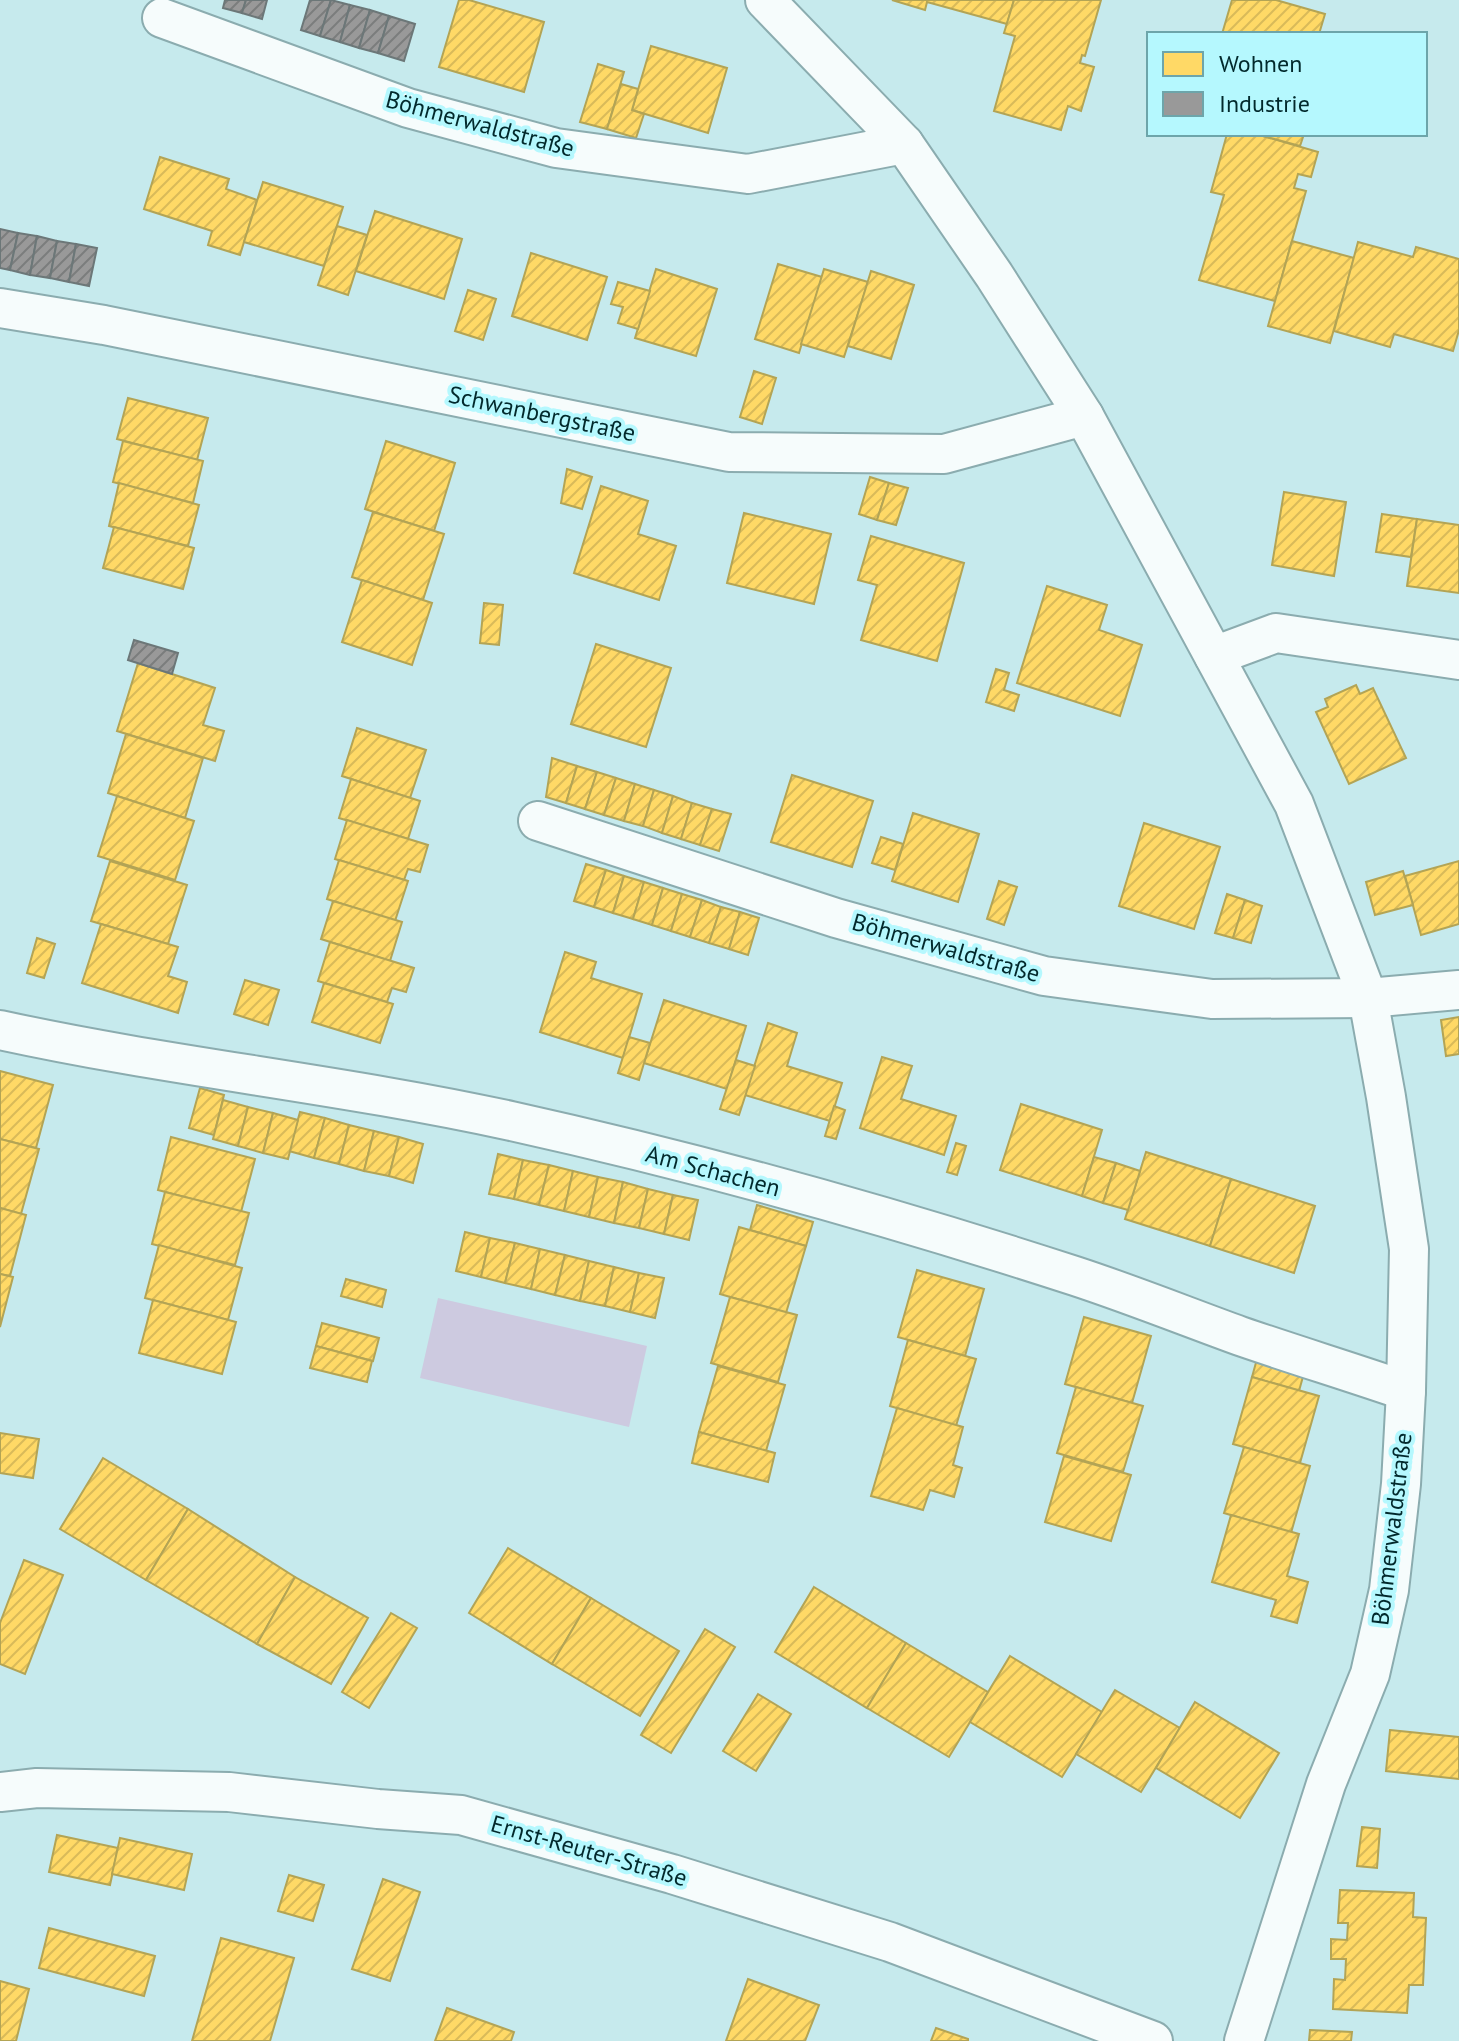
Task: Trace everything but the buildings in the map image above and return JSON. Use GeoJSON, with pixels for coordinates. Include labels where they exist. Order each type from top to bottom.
{"type":"FeatureCollection","features":[{"type":"Feature","properties":{"kind":"street","name":"Böhmerwaldstraße"},"geometry":{"type":"LineString","coordinates":[[765,0],[904,144],[994,275],[1084,416],[1294,804],[1368,998],[1409,1249],[1401,1484],[1389,1590],[1370,1674],[1326,1784],[1244,2041]]}},
{"type":"Feature","properties":{"kind":"street","name":"Böhmerwaldstraße"},"geometry":{"type":"LineString","coordinates":[[162,18],[408,108],[556,148],[748,174],[904,144]]}},
{"type":"Feature","properties":{"kind":"street","name":"Schwanbergstraße"},"geometry":{"type":"LineString","coordinates":[[0,308],[119,328],[729,452],[944,454],[1084,416]]}},
{"type":"Feature","properties":{"kind":"street"},"geometry":{"type":"LineString","coordinates":[[1214,656],[1276,633],[1459,660]]}},
{"type":"Feature","properties":{"kind":"street","name":"Böhmerwaldstraße"},"geometry":{"type":"LineString","coordinates":[[538,821],[836,918],[1044,976],[1212,999],[1368,998]]}},
{"type":"Feature","properties":{"kind":"street"},"geometry":{"type":"LineString","coordinates":[[1368,998],[1459,990]]}},
{"type":"Feature","properties":{"kind":"street","name":"Am Schachen"},"geometry":{"type":"LineString","coordinates":[[0,1030],[511,1121],[737,1176],[1076,1276],[1406,1391]]}},
{"type":"Feature","properties":{"kind":"street","name":"Ernst-Reuter-Straße"},"geometry":{"type":"LineString","coordinates":[[0,1792],[37,1788],[229,1792],[461,1815],[672,1874],[890,1942],[1153,2041]]}},
{"type":"Feature","properties":{"kind":"shaded area"},"geometry":{"type":"Polygon","coordinates":[[[438,1298],[647,1346],[629,1427],[420,1378],[438,1298]]]}}]}
